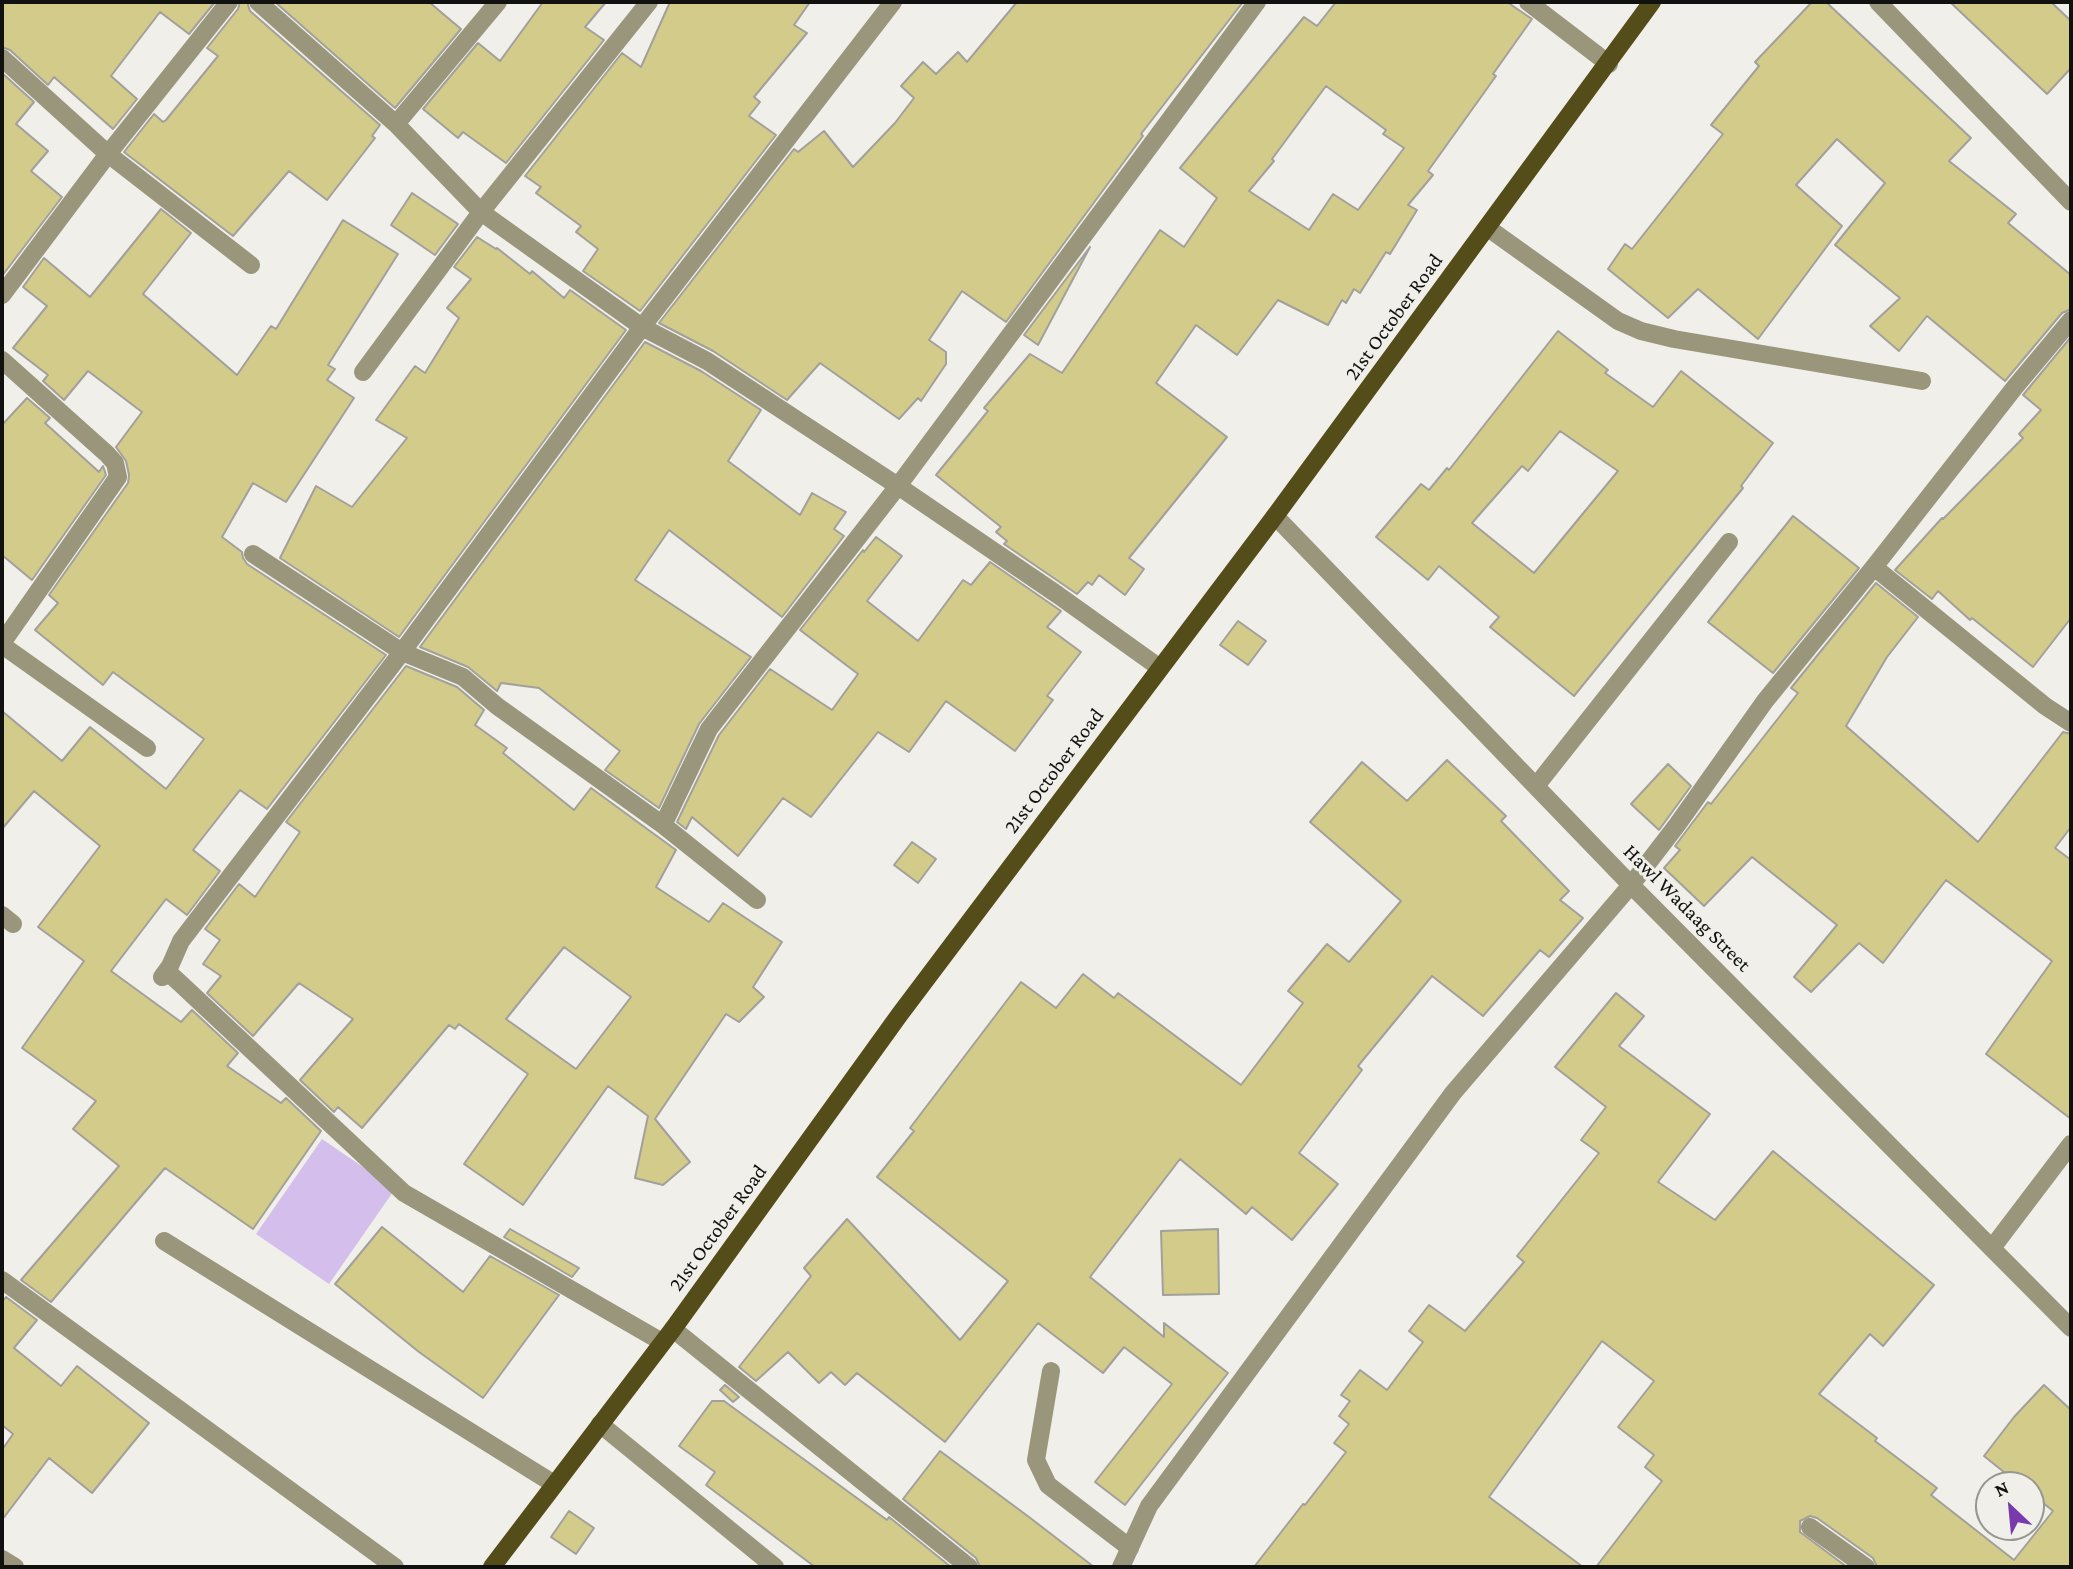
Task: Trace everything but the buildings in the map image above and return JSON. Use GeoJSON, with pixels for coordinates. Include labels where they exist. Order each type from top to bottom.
{"type":"FeatureCollection","features":[{"type":"Feature","properties":{"kind":"main road","name":"21st October Road"},"geometry":{"type":"LineString","coordinates":[[492,1567],[667,1335],[900,1014],[1275,516],[1653,2]]}},
{"type":"Feature","properties":{"kind":"street"},"geometry":{"type":"LineString","coordinates":[[2,295],[108,154],[229,2]]}},
{"type":"Feature","properties":{"kind":"street"},"geometry":{"type":"LineString","coordinates":[[258,2],[396,124],[481,212],[642,327],[706,361],[898,486],[1059,595],[1160,668]]}},
{"type":"Feature","properties":{"kind":"street"},"geometry":{"type":"LineString","coordinates":[[396,124],[498,2]]}},
{"type":"Feature","properties":{"kind":"street"},"geometry":{"type":"LineString","coordinates":[[363,372],[481,212],[649,2]]}},
{"type":"Feature","properties":{"kind":"street"},"geometry":{"type":"LineString","coordinates":[[893,2],[642,327],[402,652],[181,941],[162,977],[170,974],[404,1193],[667,1335],[969,1567]]}},
{"type":"Feature","properties":{"kind":"street"},"geometry":{"type":"LineString","coordinates":[[663,825],[709,729],[898,486],[1257,2]]}},
{"type":"Feature","properties":{"kind":"street"},"geometry":{"type":"LineString","coordinates":[[1528,2],[1609,64]]}},
{"type":"Feature","properties":{"kind":"street"},"geometry":{"type":"LineString","coordinates":[[1878,2],[2071,202]]}},
{"type":"Feature","properties":{"kind":"street"},"geometry":{"type":"LineString","coordinates":[[2,58],[108,154],[251,265]]}},
{"type":"Feature","properties":{"kind":"street"},"geometry":{"type":"LineString","coordinates":[[1488,228],[1618,321],[1641,331],[1922,381]]}},
{"type":"Feature","properties":{"kind":"street"},"geometry":{"type":"LineString","coordinates":[[1121,1567],[1149,1506],[1453,1093],[1631,885],[1765,701],[2071,320]]}},
{"type":"Feature","properties":{"kind":"street"},"geometry":{"type":"LineString","coordinates":[[2,360],[107,454],[115,463],[118,477],[2,644],[147,748]]}},
{"type":"Feature","properties":{"kind":"street","name":"Hawl Wadaag Street"},"geometry":{"type":"LineString","coordinates":[[1275,516],[1631,885],[2071,1328]]}},
{"type":"Feature","properties":{"kind":"street"},"geometry":{"type":"LineString","coordinates":[[1536,786],[1729,542]]}},
{"type":"Feature","properties":{"kind":"street"},"geometry":{"type":"LineString","coordinates":[[253,554],[402,652],[463,677],[497,706],[663,825],[757,900]]}},
{"type":"Feature","properties":{"kind":"street"},"geometry":{"type":"LineString","coordinates":[[1874,567],[2045,706],[2071,723]]}},
{"type":"Feature","properties":{"kind":"street"},"geometry":{"type":"LineString","coordinates":[[1992,1248],[2071,1144]]}},
{"type":"Feature","properties":{"kind":"street"},"geometry":{"type":"LineString","coordinates":[[163,1241],[554,1485]]}},
{"type":"Feature","properties":{"kind":"street"},"geometry":{"type":"LineString","coordinates":[[2,1280],[396,1567]]}},
{"type":"Feature","properties":{"kind":"street"},"geometry":{"type":"LineString","coordinates":[[1051,1371],[1036,1460],[1048,1485],[1130,1548]]}},
{"type":"Feature","properties":{"kind":"street"},"geometry":{"type":"LineString","coordinates":[[600,1424],[775,1567]]}},
{"type":"Feature","properties":{"kind":"street"},"geometry":{"type":"LineString","coordinates":[[1810,1527],[1866,1567]]}},
{"type":"Feature","properties":{"kind":"street"},"geometry":{"type":"LineString","coordinates":[[2,1559],[15,1567]]}},
{"type":"Feature","properties":{"kind":"shaded area"},"geometry":{"type":"Polygon","coordinates":[[[322,1139],[395,1189],[329,1284],[256,1234],[322,1139]]]}}]}
